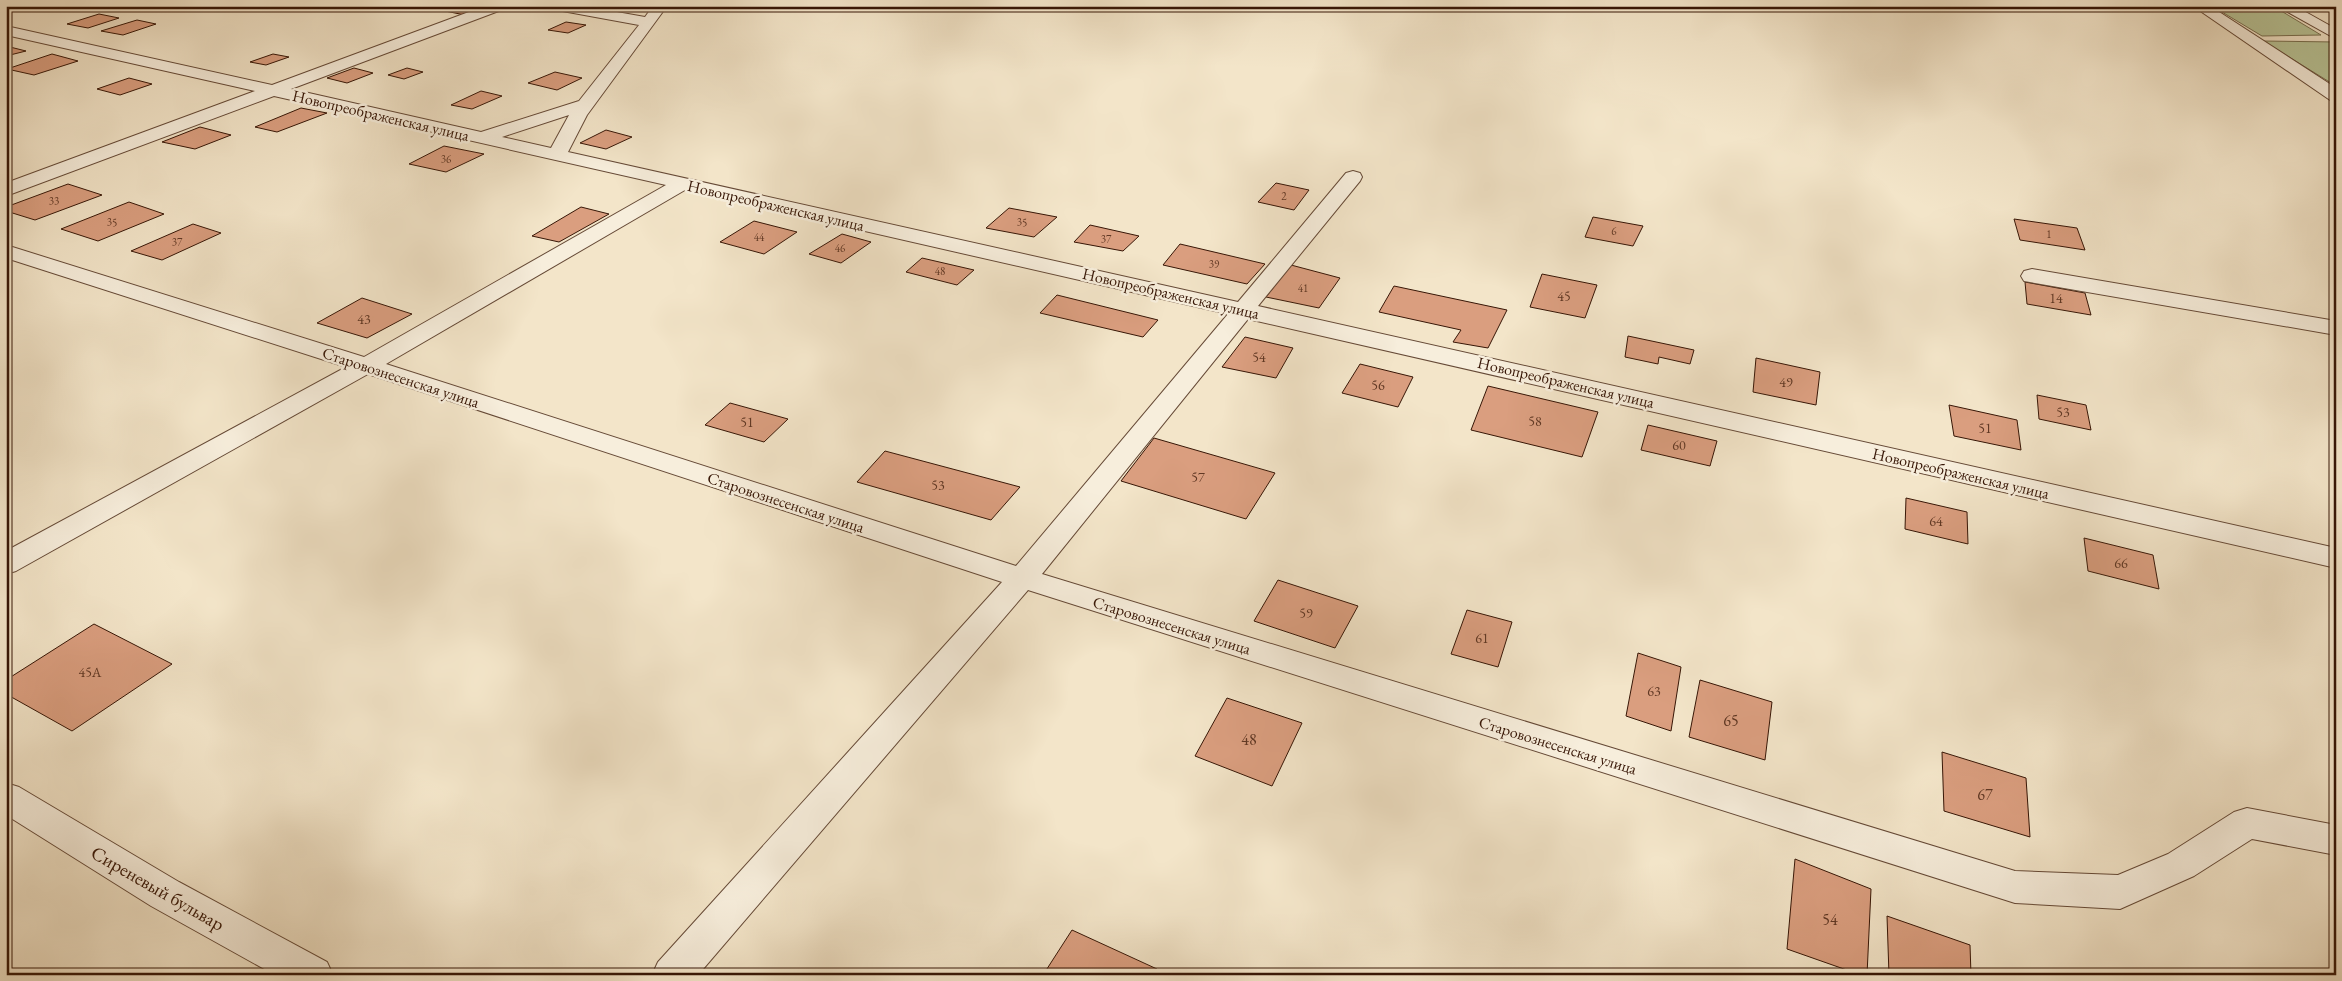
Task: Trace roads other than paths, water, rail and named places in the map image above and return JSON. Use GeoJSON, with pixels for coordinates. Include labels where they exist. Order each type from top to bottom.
{"type":"FeatureCollection","features":[{"type":"Feature","properties":{"kind":"street"},"geometry":{"type":"LineString","coordinates":[[6,190],[498,6]]}},
{"type":"Feature","properties":{"kind":"street"},"geometry":{"type":"LineString","coordinates":[[557,6],[648,22]]}},
{"type":"Feature","properties":{"kind":"street"},"geometry":{"type":"LineString","coordinates":[[558,155],[564,139],[584,105],[660,6]]}},
{"type":"Feature","properties":{"kind":"street"},"geometry":{"type":"LineString","coordinates":[[2200,6],[2336,96]]}},
{"type":"Feature","properties":{"kind":"street"},"geometry":{"type":"LineString","coordinates":[[2284,6],[2335,34]]}},
{"type":"Feature","properties":{"kind":"street","name":"Новопреображенская улица"},"geometry":{"type":"LineString","coordinates":[[6,30],[2336,558]]}},
{"type":"Feature","properties":{"kind":"street"},"geometry":{"type":"LineString","coordinates":[[481,138],[584,105]]}},
{"type":"Feature","properties":{"kind":"street"},"geometry":{"type":"LineString","coordinates":[[672,975],[1022,578],[1353,177]]}},
{"type":"Feature","properties":{"kind":"street"},"geometry":{"type":"LineString","coordinates":[[6,564],[365,366],[682,184]]}},
{"type":"Feature","properties":{"kind":"street","name":"Старовознесенская улица"},"geometry":{"type":"LineString","coordinates":[[6,252],[1022,578],[2015,886],[2120,892],[2181,865],[2247,823],[2336,840]]}},
{"type":"Feature","properties":{"kind":"street"},"geometry":{"type":"LineString","coordinates":[[2032,276],[2336,328]]}},
{"type":"Feature","properties":{"kind":"street","name":"Сиреневый бульвар"},"geometry":{"type":"LineString","coordinates":[[6,798],[164,894],[313,975]]}}]}
